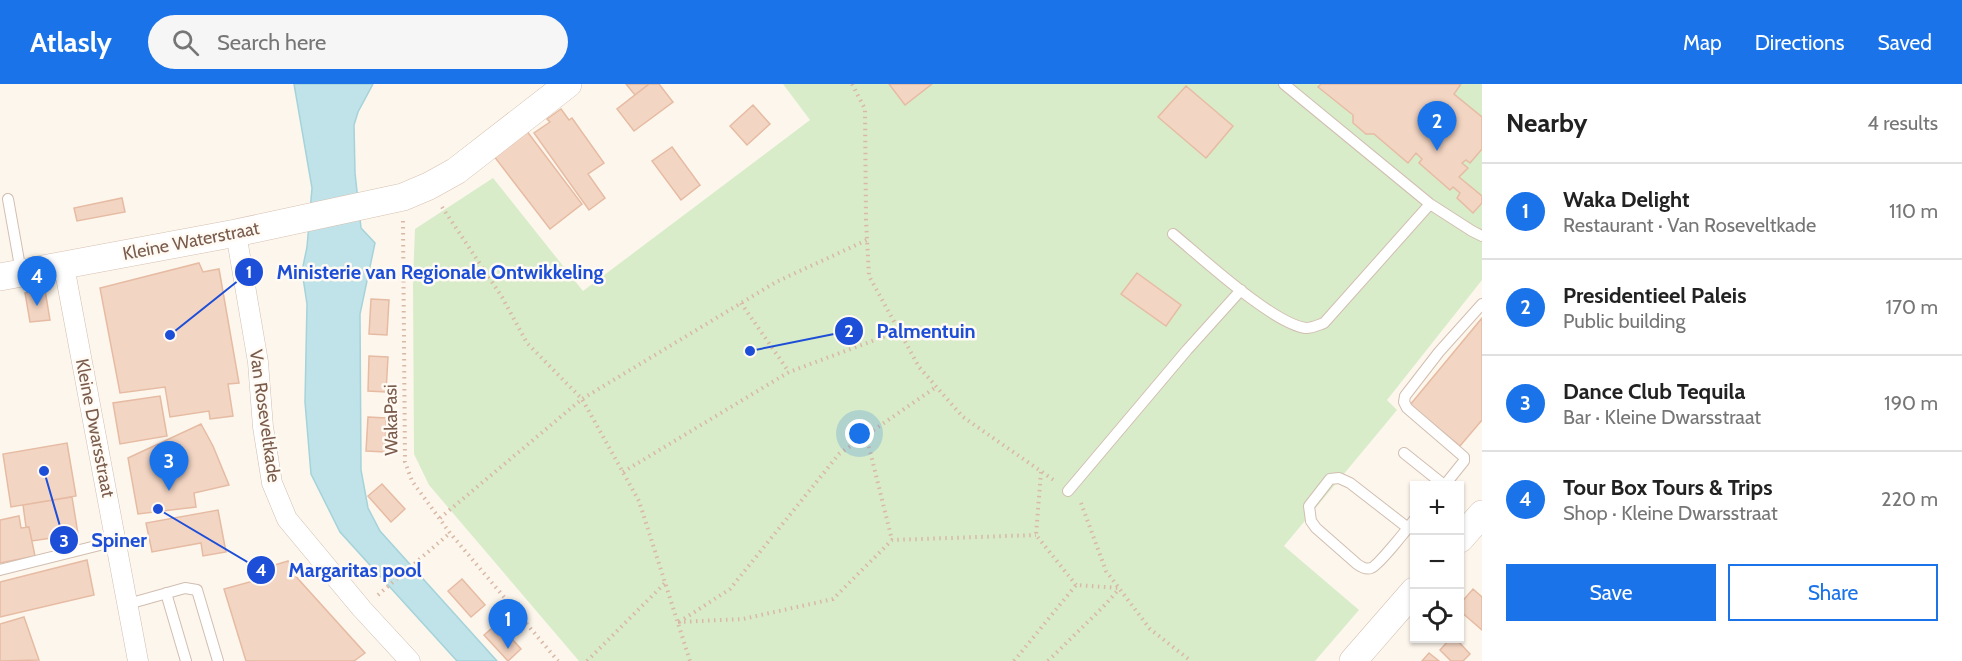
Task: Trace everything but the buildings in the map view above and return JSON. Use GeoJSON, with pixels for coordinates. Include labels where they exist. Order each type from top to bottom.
{"type":"FeatureCollection","features":[{"type":"Feature","properties":{"kind":"main road","name":"Kleine Waterstraat"},"geometry":{"type":"LineString","coordinates":[[10,275],[236,233],[393,199],[429,186],[456,171],[568,84]]}},
{"type":"Feature","properties":{"kind":"main road"},"geometry":{"type":"LineString","coordinates":[[1353,661],[1410,596]]}},
{"type":"Feature","properties":{"kind":"street","name":"Van Roseveltkade"},"geometry":{"type":"LineString","coordinates":[[236,233],[258,362],[263,427],[272,483],[287,519],[362,609],[410,661]]}},
{"type":"Feature","properties":{"kind":"street","name":"Kleine Dwarsstraat"},"geometry":{"type":"LineString","coordinates":[[64,266],[138,661]]}},
{"type":"Feature","properties":{"kind":"lane"},"geometry":{"type":"LineString","coordinates":[[1284,84],[1430,204],[1482,236]]}},
{"type":"Feature","properties":{"kind":"lane"},"geometry":{"type":"LineString","coordinates":[[8,199],[10,275]]}},
{"type":"Feature","properties":{"kind":"lane"},"geometry":{"type":"LineString","coordinates":[[1173,234],[1241,290],[1283,320],[1304,328],[1313,328],[1324,323],[1430,204]]}},
{"type":"Feature","properties":{"kind":"lane"},"geometry":{"type":"LineString","coordinates":[[1068,491],[1241,290]]}},
{"type":"Feature","properties":{"kind":"lane"},"geometry":{"type":"LineString","coordinates":[[1447,481],[1464,461],[1464,457],[1407,408],[1404,402],[1405,396],[1439,352],[1482,304]]}},
{"type":"Feature","properties":{"kind":"lane"},"geometry":{"type":"LineString","coordinates":[[1404,453],[1439,481]]}},
{"type":"Feature","properties":{"kind":"lane"},"geometry":{"type":"LineString","coordinates":[[1339,478],[1411,524],[1374,567],[1364,568],[1316,528],[1311,520],[1309,506],[1330,480],[1339,478]]}},
{"type":"Feature","properties":{"kind":"lane"},"geometry":{"type":"LineString","coordinates":[[0,570],[116,541]]}},
{"type":"Feature","properties":{"kind":"lane"},"geometry":{"type":"LineString","coordinates":[[128,604],[185,588],[197,590],[218,661]]}},
{"type":"Feature","properties":{"kind":"lane"},"geometry":{"type":"LineString","coordinates":[[166,593],[186,661]]}},
{"type":"Feature","properties":{"kind":"path"},"geometry":{"type":"LineString","coordinates":[[852,84],[865,109],[869,276],[919,367],[963,417],[1079,498],[1106,571],[1150,629],[1191,661]]}},
{"type":"Feature","properties":{"kind":"path"},"geometry":{"type":"LineString","coordinates":[[429,186],[502,297],[527,343],[582,399],[639,501],[690,661]]}},
{"type":"Feature","properties":{"kind":"path","name":"WakaPasi"},"geometry":{"type":"LineString","coordinates":[[393,199],[405,462],[412,481],[450,533],[558,661]]}},
{"type":"Feature","properties":{"kind":"path"},"geometry":{"type":"LineString","coordinates":[[440,518],[582,399],[776,282],[867,240]]}},
{"type":"Feature","properties":{"kind":"path"},"geometry":{"type":"LineString","coordinates":[[741,303],[789,372]]}},
{"type":"Feature","properties":{"kind":"path"},"geometry":{"type":"LineString","coordinates":[[623,472],[789,372],[899,331]]}},
{"type":"Feature","properties":{"kind":"path"},"geometry":{"type":"LineString","coordinates":[[678,622],[730,590],[839,454],[937,387]]}},
{"type":"Feature","properties":{"kind":"path"},"geometry":{"type":"LineString","coordinates":[[866,435],[892,540]]}},
{"type":"Feature","properties":{"kind":"path"},"geometry":{"type":"LineString","coordinates":[[1041,472],[1036,535],[1076,585],[1119,588]]}},
{"type":"Feature","properties":{"kind":"path"},"geometry":{"type":"LineString","coordinates":[[377,595],[450,533]]}},
{"type":"Feature","properties":{"kind":"path"},"geometry":{"type":"LineString","coordinates":[[678,622],[743,619],[833,598],[892,540],[1036,535]]}},
{"type":"Feature","properties":{"kind":"path"},"geometry":{"type":"LineString","coordinates":[[587,661],[666,582]]}},
{"type":"Feature","properties":{"kind":"path"},"geometry":{"type":"LineString","coordinates":[[1014,661],[1076,585]]}},
{"type":"Feature","properties":{"kind":"path"},"geometry":{"type":"LineString","coordinates":[[1048,661],[1119,588]]}},
{"type":"Feature","properties":{"kind":"green space"},"geometry":{"type":"Polygon","coordinates":[[[783,84],[1321,84],[1319,87],[1408,163],[1416,153],[1460,193],[1457,198],[1473,213],[1482,203],[1482,280],[1387,400],[1397,410],[1284,546],[1359,610],[1315,661],[579,661],[429,485],[414,454],[415,229],[493,178],[583,291],[810,120],[783,84]]]}},
{"type":"Feature","properties":{"kind":"green space"},"geometry":{"type":"Polygon","coordinates":[[[1461,84],[1482,84],[1482,117],[1454,94],[1461,84]]]}},
{"type":"Feature","properties":{"kind":"green space"},"geometry":{"type":"Polygon","coordinates":[[[1482,149],[1482,196],[1459,177],[1468,168],[1462,163],[1466,160],[1470,162],[1482,149]]]}},
{"type":"Feature","properties":{"kind":"water"},"geometry":{"type":"Polygon","coordinates":[[[294,84],[373,84],[358,112],[354,125],[355,173],[361,228],[375,243],[360,314],[361,470],[368,508],[380,531],[497,661],[457,661],[340,532],[311,474],[305,402],[307,304],[302,271],[307,247],[312,188],[294,84]]]}},
{"type":"Feature","properties":{"kind":"place","name":"Presidentieel Paleis"},"geometry":{"type":"Point","coordinates":[1437,151]}},
{"type":"Feature","properties":{"kind":"place","name":"Tour Box Tours & Trips"},"geometry":{"type":"Point","coordinates":[37,306]}},
{"type":"Feature","properties":{"kind":"place","name":"Ministerie van Regionale Ontwikkeling"},"geometry":{"type":"Point","coordinates":[170,335]}},
{"type":"Feature","properties":{"kind":"place","name":"Palmentuin"},"geometry":{"type":"Point","coordinates":[750,351]}},
{"type":"Feature","properties":{"kind":"place","name":"Spiner"},"geometry":{"type":"Point","coordinates":[44,471]}},
{"type":"Feature","properties":{"kind":"place","name":"Dance Club Tequila"},"geometry":{"type":"Point","coordinates":[169,491]}},
{"type":"Feature","properties":{"kind":"place","name":"Margaritas pool"},"geometry":{"type":"Point","coordinates":[158,509]}},
{"type":"Feature","properties":{"kind":"place","name":"Waka Delight"},"geometry":{"type":"Point","coordinates":[508,649]}}]}
